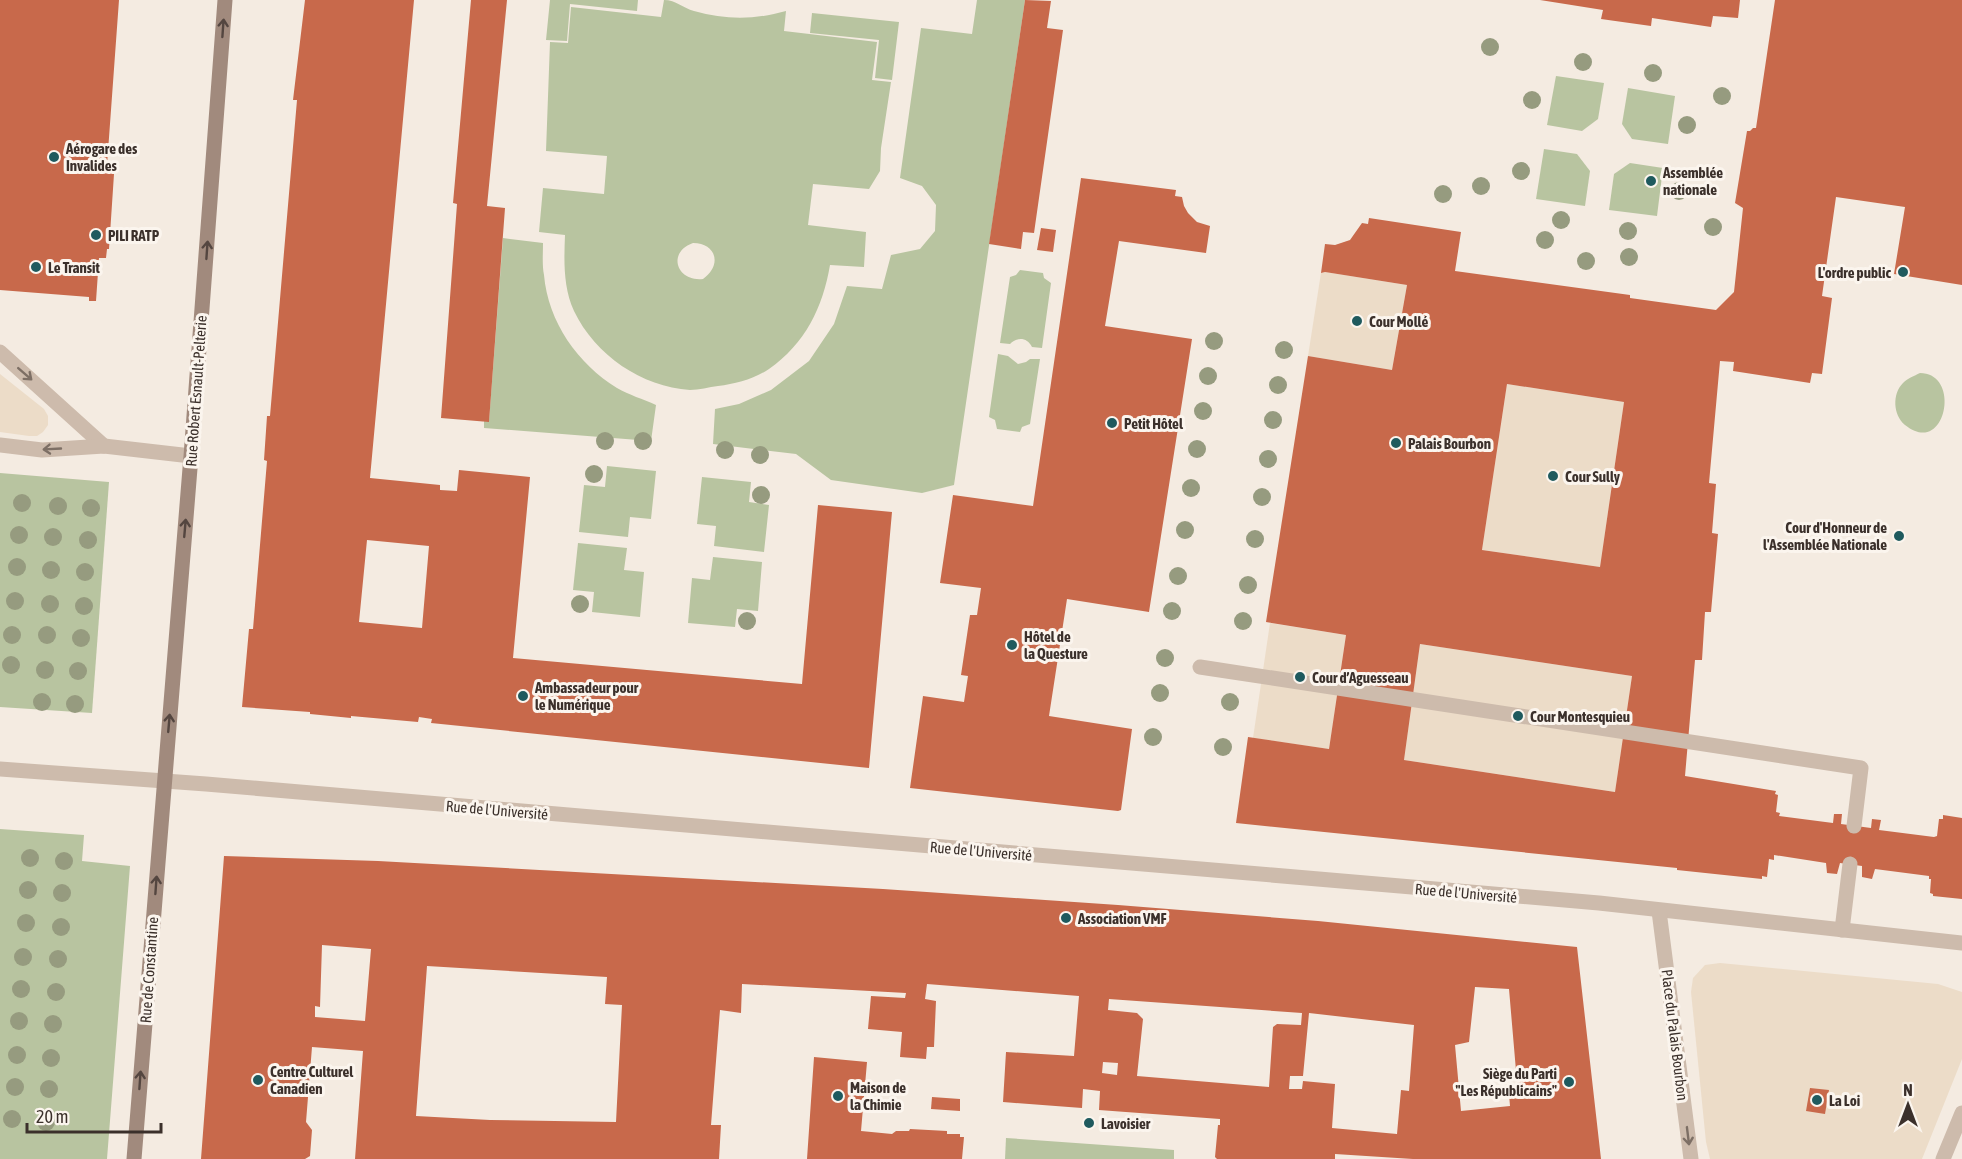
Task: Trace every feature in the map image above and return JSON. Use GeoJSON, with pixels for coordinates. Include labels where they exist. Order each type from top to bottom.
{"type":"FeatureCollection","features":[{"type":"Feature","properties":{"kind":"street","name":"Rue Robert Esnault-Pelterie"},"geometry":{"type":"LineString","coordinates":[[164,781],[225,0]]}},
{"type":"Feature","properties":{"kind":"street"},"geometry":{"type":"LineString","coordinates":[[0,352],[104,446]]}},
{"type":"Feature","properties":{"kind":"street"},"geometry":{"type":"LineString","coordinates":[[0,445],[42,450],[104,446],[191,456]]}},
{"type":"Feature","properties":{"kind":"street"},"geometry":{"type":"LineString","coordinates":[[1200,667],[1861,768],[1854,826]]}},
{"type":"Feature","properties":{"kind":"street","name":"Rue de l'Université"},"geometry":{"type":"LineString","coordinates":[[0,769],[1599,903],[1962,943]]}},
{"type":"Feature","properties":{"kind":"street","name":"Rue de Constantine"},"geometry":{"type":"LineString","coordinates":[[134,1159],[164,781]]}},
{"type":"Feature","properties":{"kind":"street"},"geometry":{"type":"LineString","coordinates":[[1842,930],[1850,864]]}},
{"type":"Feature","properties":{"kind":"street","name":"Place du Palais Bourbon"},"geometry":{"type":"LineString","coordinates":[[1659,911],[1690,1159]]}},
{"type":"Feature","properties":{"kind":"street"},"geometry":{"type":"LineString","coordinates":[[1943,1159],[1962,1113]]}},
{"type":"Feature","properties":{"kind":"green space"},"geometry":{"type":"Polygon","coordinates":[[[550,0],[638,0],[637,11],[570,4],[567,41],[546,40],[550,0]]]}},
{"type":"Feature","properties":{"kind":"green space"},"geometry":{"type":"Polygon","coordinates":[[[664,0],[672,1],[694,11],[717,16],[751,17],[786,11],[784,31],[877,42],[872,80],[891,82],[881,148],[880,171],[869,189],[813,184],[808,225],[866,232],[864,267],[830,265],[823,295],[810,323],[793,348],[769,369],[757,376],[738,382],[693,390],[672,388],[655,383],[622,366],[607,355],[583,327],[570,302],[566,283],[565,235],[539,232],[543,188],[604,194],[607,156],[546,151],[550,42],[568,43],[571,7],[661,17],[664,0]],[[693,243],[685,247],[678,259],[681,271],[694,279],[703,279],[709,274],[715,262],[712,251],[701,244],[693,243]]]}},
{"type":"Feature","properties":{"kind":"green space"},"geometry":{"type":"Polygon","coordinates":[[[977,0],[1025,0],[954,485],[922,493],[831,480],[796,454],[713,444],[715,409],[739,404],[771,390],[809,361],[834,324],[847,286],[882,289],[891,255],[920,249],[935,231],[936,205],[922,186],[900,178],[921,28],[972,34],[977,0]]]}},
{"type":"Feature","properties":{"kind":"green space"},"geometry":{"type":"Polygon","coordinates":[[[812,13],[899,22],[892,80],[875,78],[879,40],[810,33],[812,13]]]}},
{"type":"Feature","properties":{"kind":"green space"},"geometry":{"type":"Polygon","coordinates":[[[1556,76],[1604,83],[1598,119],[1582,131],[1547,125],[1556,76]]]}},
{"type":"Feature","properties":{"kind":"green space"},"geometry":{"type":"Polygon","coordinates":[[[1628,88],[1675,96],[1668,144],[1632,139],[1622,124],[1628,88]]]}},
{"type":"Feature","properties":{"kind":"green space"},"geometry":{"type":"Polygon","coordinates":[[[1544,149],[1577,154],[1590,171],[1585,206],[1536,199],[1544,149]]]}},
{"type":"Feature","properties":{"kind":"green space"},"geometry":{"type":"Polygon","coordinates":[[[1630,163],[1663,168],[1657,216],[1609,210],[1614,174],[1630,163]]]}},
{"type":"Feature","properties":{"kind":"green space"},"geometry":{"type":"Polygon","coordinates":[[[503,238],[543,243],[543,267],[547,292],[552,309],[567,340],[590,367],[603,378],[622,390],[656,405],[651,441],[484,428],[484,421],[489,421],[503,238]]]}},
{"type":"Feature","properties":{"kind":"green space"},"geometry":{"type":"Polygon","coordinates":[[[1020,270],[1043,273],[1044,278],[1051,283],[1042,348],[1032,347],[1022,339],[1010,344],[1000,343],[1010,277],[1016,275],[1020,270]]]}},
{"type":"Feature","properties":{"kind":"green space"},"geometry":{"type":"Polygon","coordinates":[[[998,354],[1008,356],[1018,364],[1030,359],[1040,359],[1030,424],[1022,427],[1020,432],[997,429],[995,420],[989,417],[998,354]]]}},
{"type":"Feature","properties":{"kind":"green space"},"geometry":{"type":"Polygon","coordinates":[[[1920,373],[1933,377],[1941,386],[1945,398],[1944,411],[1939,423],[1931,431],[1919,432],[1905,425],[1896,410],[1895,404],[1899,388],[1909,378],[1920,373]]]}},
{"type":"Feature","properties":{"kind":"green space"},"geometry":{"type":"Polygon","coordinates":[[[607,466],[656,471],[651,519],[630,517],[628,537],[579,532],[584,485],[605,487],[607,466]]]}},
{"type":"Feature","properties":{"kind":"green space"},"geometry":{"type":"Polygon","coordinates":[[[0,473],[109,482],[92,713],[0,707],[0,473]]]}},
{"type":"Feature","properties":{"kind":"green space"},"geometry":{"type":"Polygon","coordinates":[[[702,477],[751,482],[749,502],[769,505],[764,552],[714,546],[716,526],[697,524],[702,477]]]}},
{"type":"Feature","properties":{"kind":"green space"},"geometry":{"type":"Polygon","coordinates":[[[578,543],[627,548],[624,570],[644,572],[640,617],[592,612],[594,592],[573,590],[578,543]]]}},
{"type":"Feature","properties":{"kind":"green space"},"geometry":{"type":"Polygon","coordinates":[[[713,557],[762,562],[758,611],[737,609],[735,627],[688,623],[692,578],[710,580],[713,557]]]}},
{"type":"Feature","properties":{"kind":"green space"},"geometry":{"type":"Polygon","coordinates":[[[0,829],[84,835],[82,861],[130,866],[107,1159],[0,1159],[0,829]]]}},
{"type":"Feature","properties":{"kind":"green space"},"geometry":{"type":"Polygon","coordinates":[[[1006,1138],[1174,1150],[1174,1159],[1005,1159],[1006,1138]]]}},
{"type":"Feature","properties":{"kind":"shaded area","name":"Cour Mollé"},"geometry":{"type":"Polygon","coordinates":[[[1321,273],[1407,285],[1392,370],[1308,356],[1321,273]]]}},
{"type":"Feature","properties":{"kind":"shaded area"},"geometry":{"type":"Polygon","coordinates":[[[0,374],[44,409],[48,416],[48,425],[37,436],[0,432],[0,374]]]}},
{"type":"Feature","properties":{"kind":"shaded area","name":"Cour Sully"},"geometry":{"type":"Polygon","coordinates":[[[1507,384],[1624,402],[1600,567],[1482,550],[1507,384]]]}},
{"type":"Feature","properties":{"kind":"shaded area","name":"Cour d’Aguesseau"},"geometry":{"type":"Polygon","coordinates":[[[1270,623],[1346,635],[1329,749],[1253,738],[1270,623]]]}},
{"type":"Feature","properties":{"kind":"shaded area","name":"Cour Montesquieu"},"geometry":{"type":"Polygon","coordinates":[[[1420,644],[1632,676],[1615,792],[1404,760],[1420,644]]]}},
{"type":"Feature","properties":{"kind":"shaded area"},"geometry":{"type":"Polygon","coordinates":[[[1720,963],[1938,984],[1962,992],[1962,1059],[1922,1159],[1710,1159],[1706,1142],[1691,992],[1693,978],[1705,965],[1720,963]]]}},
{"type":"Feature","properties":{"kind":"building","name":"Aérogare des Invalides"},"geometry":{"type":"Polygon","coordinates":[[[0,0],[119,0],[107,165],[113,165],[112,174],[114,174],[109,249],[107,249],[106,258],[99,258],[96,301],[89,301],[89,297],[0,290],[0,0]]]}},
{"type":"Feature","properties":{"kind":"building"},"geometry":{"type":"Polygon","coordinates":[[[305,0],[414,0],[370,478],[440,485],[440,490],[457,491],[459,470],[530,477],[513,658],[802,684],[818,505],[892,512],[869,768],[431,723],[432,719],[419,717],[418,722],[242,707],[249,629],[253,629],[267,461],[264,460],[267,416],[270,416],[297,100],[293,100],[305,0]],[[367,540],[359,622],[422,628],[429,546],[367,540]]]}},
{"type":"Feature","properties":{"kind":"building"},"geometry":{"type":"Polygon","coordinates":[[[471,0],[507,0],[487,206],[505,208],[489,422],[441,418],[457,204],[453,203],[471,0]]]}},
{"type":"Feature","properties":{"kind":"building"},"geometry":{"type":"Polygon","coordinates":[[[1025,0],[1051,1],[1047,28],[1063,30],[1034,233],[1023,232],[1021,249],[989,244],[1025,0]]]}},
{"type":"Feature","properties":{"kind":"building"},"geometry":{"type":"Polygon","coordinates":[[[1540,0],[1740,0],[1738,18],[1713,16],[1711,27],[1652,18],[1651,26],[1601,19],[1603,10],[1540,0]]]}},
{"type":"Feature","properties":{"kind":"building","name":"Palais Bourbon"},"geometry":{"type":"Polygon","coordinates":[[[1775,0],[1962,0],[1962,285],[1894,274],[1905,207],[1836,197],[1822,296],[1832,298],[1822,374],[1812,373],[1810,383],[1733,371],[1734,362],[1720,361],[1709,483],[1716,484],[1712,533],[1718,534],[1711,612],[1705,612],[1702,660],[1695,660],[1685,776],[1776,791],[1775,794],[1778,795],[1776,812],[1780,813],[1779,816],[1833,823],[1834,814],[1842,814],[1841,824],[1871,828],[1872,819],[1881,820],[1879,830],[1934,837],[1937,836],[1939,819],[1943,819],[1943,815],[1962,818],[1962,899],[1933,896],[1930,893],[1931,879],[1929,876],[1875,869],[1872,879],[1862,877],[1862,866],[1840,863],[1837,874],[1827,873],[1826,863],[1774,855],[1774,860],[1769,859],[1767,877],[1762,876],[1762,879],[1677,870],[1677,868],[1236,823],[1248,737],[1329,749],[1346,635],[1266,622],[1308,356],[1392,370],[1407,285],[1321,273],[1325,244],[1335,245],[1350,240],[1362,223],[1368,224],[1369,218],[1461,232],[1455,271],[1630,295],[1630,298],[1716,310],[1734,292],[1743,208],[1735,203],[1747,131],[1756,128],[1775,0]],[[1507,384],[1482,550],[1600,567],[1624,402],[1507,384]],[[1420,644],[1404,760],[1615,792],[1632,676],[1420,644]]]}},
{"type":"Feature","properties":{"kind":"building"},"geometry":{"type":"Polygon","coordinates":[[[1081,178],[1176,190],[1175,196],[1182,197],[1188,213],[1197,222],[1210,226],[1206,253],[1119,241],[1105,326],[1192,339],[1149,612],[1067,599],[1049,716],[1132,729],[1121,810],[1118,811],[910,788],[923,696],[964,702],[968,676],[961,675],[970,615],[977,615],[981,588],[940,583],[953,495],[1033,506],[1081,178]]]}},
{"type":"Feature","properties":{"kind":"building"},"geometry":{"type":"Polygon","coordinates":[[[1041,228],[1056,230],[1053,252],[1037,250],[1041,228]]]}},
{"type":"Feature","properties":{"kind":"building"},"geometry":{"type":"Polygon","coordinates":[[[224,856],[378,861],[883,889],[1318,921],[1577,947],[1601,1159],[1413,1159],[1335,1154],[1335,1159],[1217,1159],[1215,1157],[1220,1119],[1099,1110],[1100,1091],[1083,1089],[1082,1108],[1003,1102],[1006,1052],[1074,1056],[1079,996],[927,984],[925,999],[936,1001],[934,1047],[927,1047],[926,1059],[900,1057],[902,1032],[868,1029],[871,996],[905,998],[906,993],[742,984],[741,1013],[720,1010],[711,1125],[721,1125],[719,1159],[355,1159],[363,1051],[312,1047],[306,1122],[312,1130],[310,1156],[305,1159],[201,1159],[224,856]],[[322,945],[320,1007],[315,1006],[315,1017],[365,1021],[371,949],[322,945]],[[427,966],[416,1116],[616,1122],[622,1005],[605,1004],[607,977],[427,966]],[[1475,987],[1469,1042],[1455,1045],[1461,1111],[1510,1106],[1509,1094],[1518,1094],[1509,989],[1475,987]],[[1109,999],[1108,1010],[1137,1013],[1143,1019],[1137,1076],[1269,1087],[1273,1027],[1277,1024],[1301,1025],[1302,1013],[1109,999]],[[1309,1013],[1303,1076],[1290,1076],[1289,1089],[1302,1089],[1303,1081],[1335,1084],[1332,1128],[1397,1134],[1401,1090],[1409,1091],[1414,1025],[1309,1013]],[[1103,1062],[1102,1073],[1117,1075],[1118,1063],[1103,1062]]]}},
{"type":"Feature","properties":{"kind":"building","name":"Maison de la Chimie"},"geometry":{"type":"Polygon","coordinates":[[[814,1057],[867,1062],[861,1131],[892,1134],[896,1131],[909,1131],[910,1129],[960,1134],[960,1137],[964,1137],[962,1159],[807,1159],[814,1057]]]}},
{"type":"Feature","properties":{"kind":"building"},"geometry":{"type":"Polygon","coordinates":[[[1810,1088],[1829,1090],[1825,1114],[1806,1111],[1810,1088]]]}},
{"type":"Feature","properties":{"kind":"building"},"geometry":{"type":"Polygon","coordinates":[[[932,1097],[960,1099],[960,1111],[931,1109],[932,1097]]]}},
{"type":"Feature","properties":{"kind":"place","name":"Aérogare des Invalides"},"geometry":{"type":"Point","coordinates":[54,157]}},
{"type":"Feature","properties":{"kind":"place","name":"Assemblée nationale"},"geometry":{"type":"Point","coordinates":[1651,181]}},
{"type":"Feature","properties":{"kind":"place","name":"PILI RATP"},"geometry":{"type":"Point","coordinates":[96,235]}},
{"type":"Feature","properties":{"kind":"place","name":"Le Transit"},"geometry":{"type":"Point","coordinates":[36,267]}},
{"type":"Feature","properties":{"kind":"place","name":"L'ordre public"},"geometry":{"type":"Point","coordinates":[1903,272]}},
{"type":"Feature","properties":{"kind":"place","name":"Cour Mollé"},"geometry":{"type":"Point","coordinates":[1357,321]}},
{"type":"Feature","properties":{"kind":"place","name":"Petit Hôtel"},"geometry":{"type":"Point","coordinates":[1112,423]}},
{"type":"Feature","properties":{"kind":"place","name":"Palais Bourbon"},"geometry":{"type":"Point","coordinates":[1396,443]}},
{"type":"Feature","properties":{"kind":"place","name":"Cour Sully"},"geometry":{"type":"Point","coordinates":[1553,476]}},
{"type":"Feature","properties":{"kind":"place","name":"Cour d'Honneur de l'Assemblée Nationale"},"geometry":{"type":"Point","coordinates":[1899,536]}},
{"type":"Feature","properties":{"kind":"place","name":"Hôtel de la Questure"},"geometry":{"type":"Point","coordinates":[1012,645]}},
{"type":"Feature","properties":{"kind":"place","name":"Cour d’Aguesseau"},"geometry":{"type":"Point","coordinates":[1300,677]}},
{"type":"Feature","properties":{"kind":"place","name":"Ambassadeur pour le Numérique"},"geometry":{"type":"Point","coordinates":[523,696]}},
{"type":"Feature","properties":{"kind":"place","name":"Cour Montesquieu"},"geometry":{"type":"Point","coordinates":[1518,716]}},
{"type":"Feature","properties":{"kind":"place","name":"Association VMF"},"geometry":{"type":"Point","coordinates":[1066,918]}},
{"type":"Feature","properties":{"kind":"place","name":"Centre Culturel Canadien"},"geometry":{"type":"Point","coordinates":[258,1080]}},
{"type":"Feature","properties":{"kind":"place","name":"Siège du Parti \"Les Républicains\""},"geometry":{"type":"Point","coordinates":[1569,1082]}},
{"type":"Feature","properties":{"kind":"place","name":"Maison de la Chimie"},"geometry":{"type":"Point","coordinates":[838,1096]}},
{"type":"Feature","properties":{"kind":"place","name":"La Loi"},"geometry":{"type":"Point","coordinates":[1817,1100]}},
{"type":"Feature","properties":{"kind":"place","name":"Lavoisier"},"geometry":{"type":"Point","coordinates":[1089,1123]}}]}
